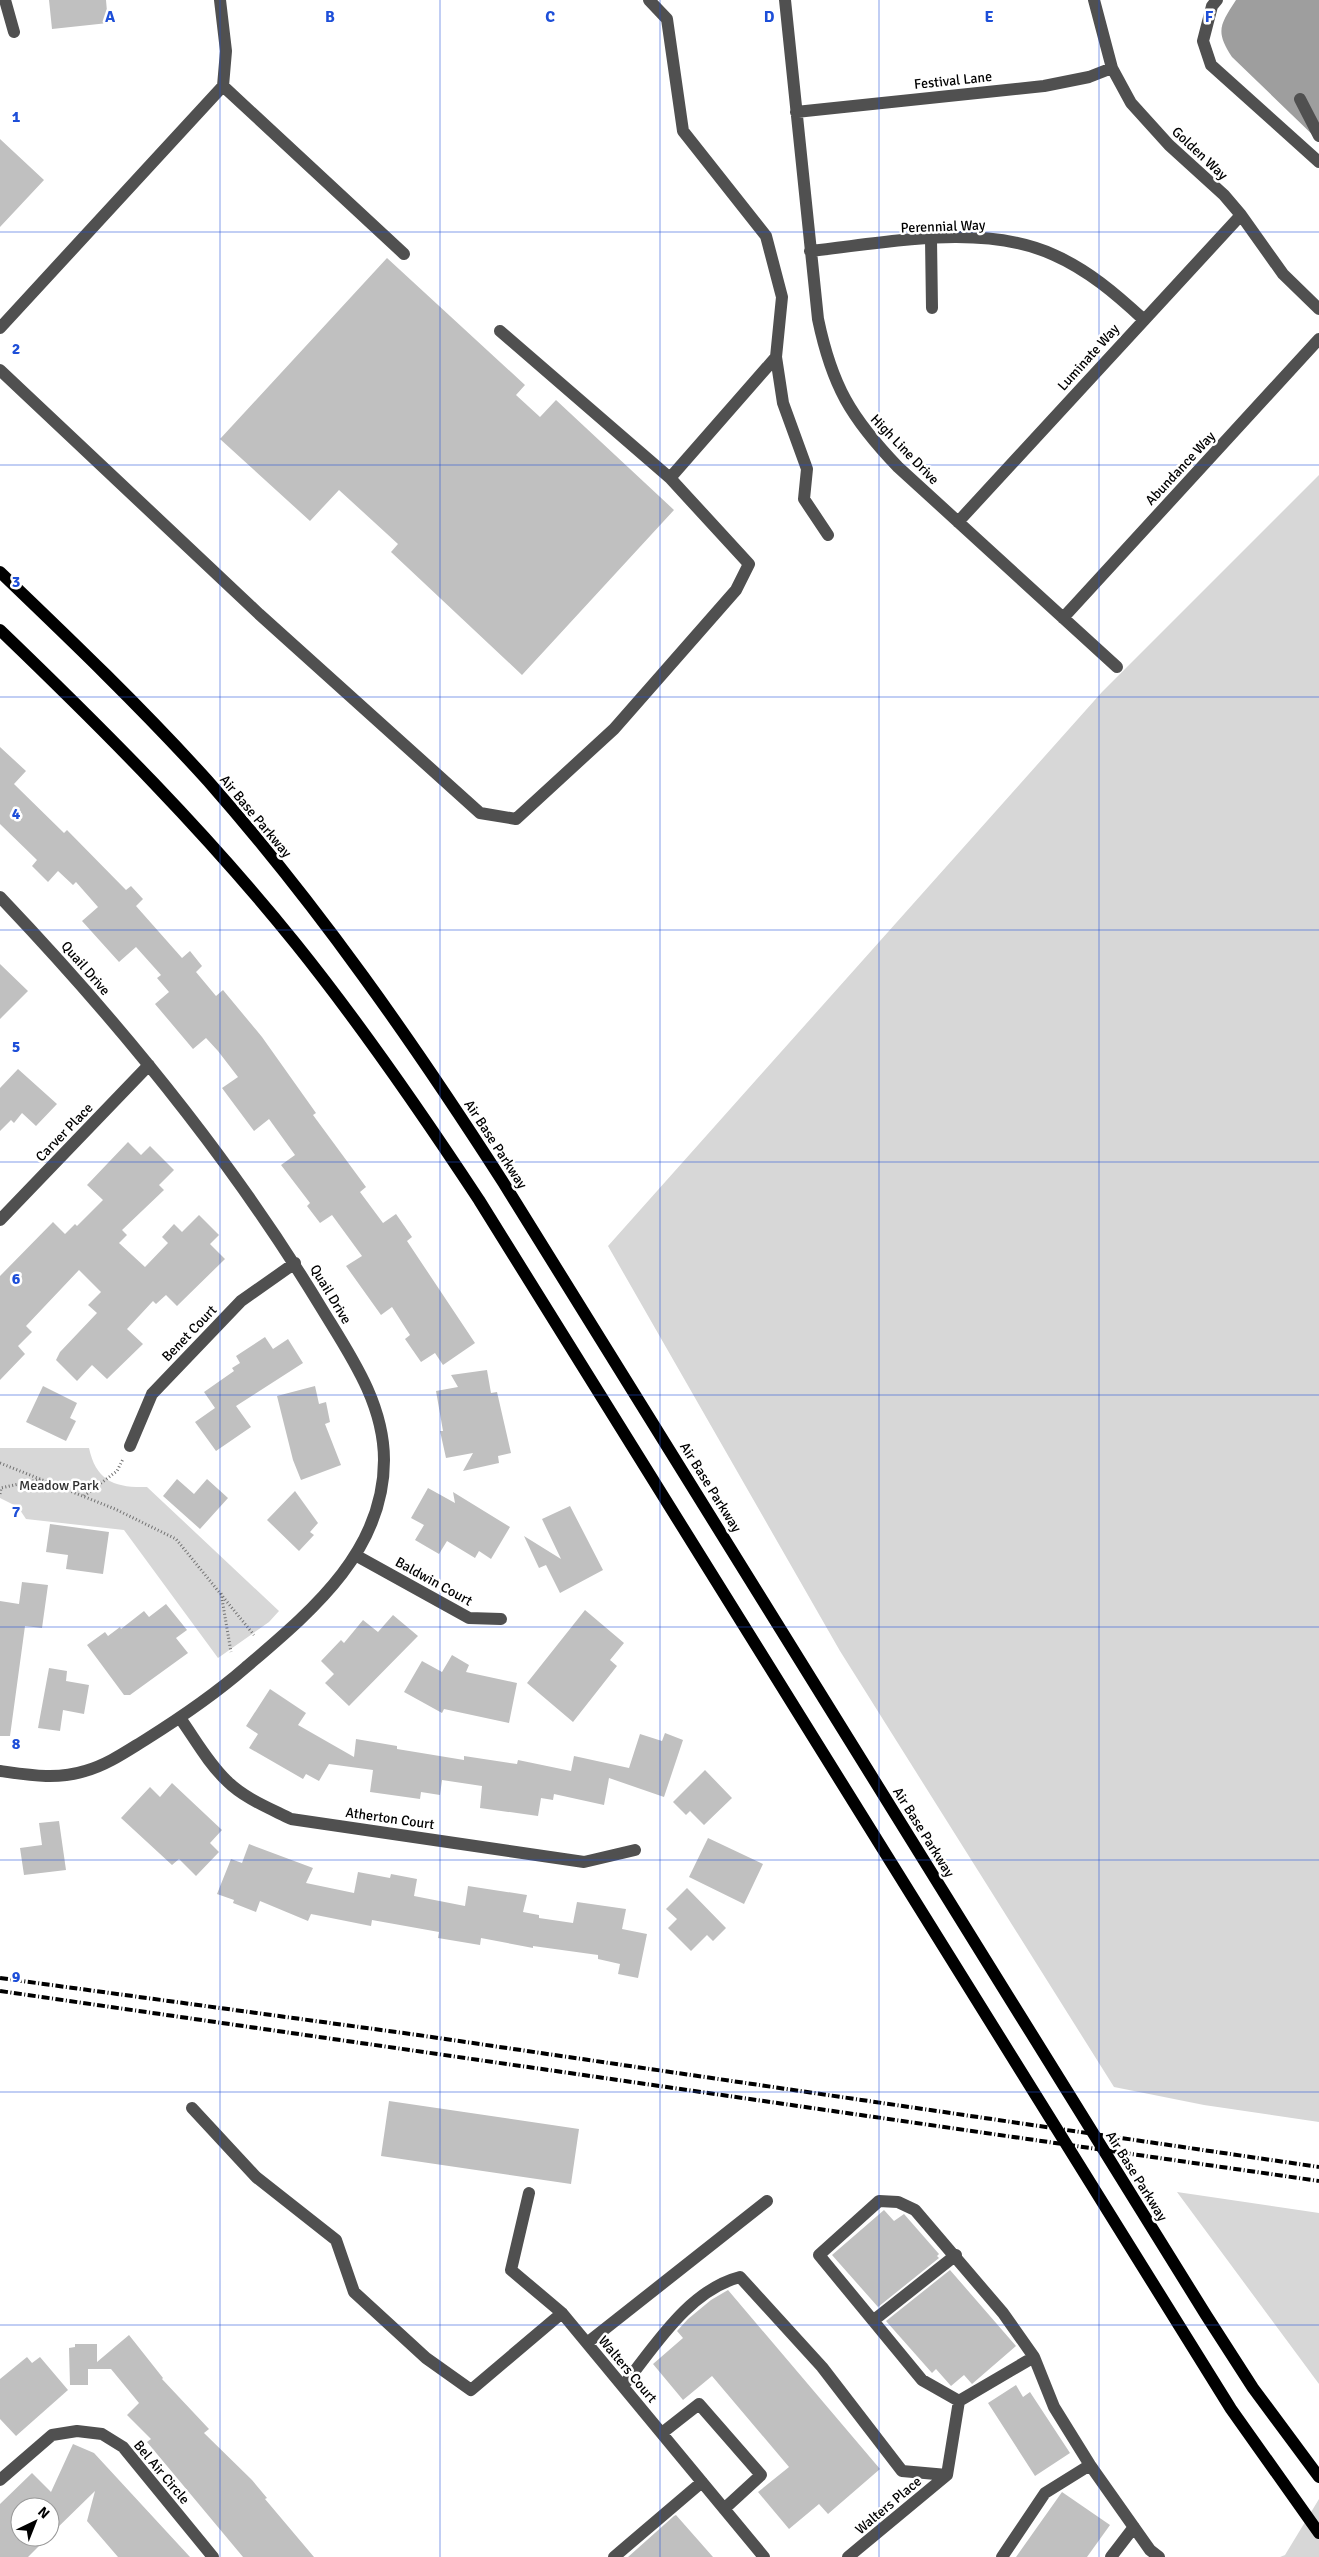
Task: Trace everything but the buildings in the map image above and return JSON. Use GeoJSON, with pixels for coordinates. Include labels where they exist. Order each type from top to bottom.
{"type":"FeatureCollection","features":[{"type":"Feature","properties":{"kind":"main road","name":"Air Base Parkway"},"geometry":{"type":"LineString","coordinates":[[0,572],[120,688],[208,782],[314,910],[400,1026],[508,1190],[1045,2057],[1253,2388],[1319,2478]]}},
{"type":"Feature","properties":{"kind":"main road"},"geometry":{"type":"LineString","coordinates":[[0,630],[92,719],[180,810],[296,944],[374,1046],[479,1200],[1117,2229],[1231,2409],[1319,2532]]}},
{"type":"Feature","properties":{"kind":"street"},"geometry":{"type":"LineString","coordinates":[[5,0],[14,32]]}},
{"type":"Feature","properties":{"kind":"street"},"geometry":{"type":"LineString","coordinates":[[0,328],[223,86],[226,51],[220,0]]}},
{"type":"Feature","properties":{"kind":"street"},"geometry":{"type":"LineString","coordinates":[[649,0],[667,18],[684,131],[766,236],[782,297],[776,357],[783,403],[807,469],[804,499],[828,536]]}},
{"type":"Feature","properties":{"kind":"street","name":"High Line Drive"},"geometry":{"type":"LineString","coordinates":[[784,0],[818,319],[825,356],[835,382],[852,413],[870,438],[958,522],[1117,667]]}},
{"type":"Feature","properties":{"kind":"street","name":"Golden Way"},"geometry":{"type":"LineString","coordinates":[[1094,0],[1112,68],[1131,103],[1148,125],[1208,180],[1241,215],[1283,274],[1319,309]]}},
{"type":"Feature","properties":{"kind":"street"},"geometry":{"type":"LineString","coordinates":[[1216,0],[1212,6],[1203,41],[1211,64],[1319,162]]}},
{"type":"Feature","properties":{"kind":"street","name":"Festival Lane"},"geometry":{"type":"LineString","coordinates":[[796,112],[1044,86],[1089,77],[1112,68]]}},
{"type":"Feature","properties":{"kind":"street"},"geometry":{"type":"LineString","coordinates":[[223,86],[404,254]]}},
{"type":"Feature","properties":{"kind":"street"},"geometry":{"type":"LineString","coordinates":[[1300,99],[1319,136]]}},
{"type":"Feature","properties":{"kind":"street","name":"Luminate Way"},"geometry":{"type":"LineString","coordinates":[[958,522],[1143,319],[1241,215]]}},
{"type":"Feature","properties":{"kind":"street","name":"Perennial Way"},"geometry":{"type":"LineString","coordinates":[[810,250],[931,239],[984,238],[1020,244],[1054,254],[1110,289],[1143,319]]}},
{"type":"Feature","properties":{"kind":"street"},"geometry":{"type":"LineString","coordinates":[[931,239],[932,308]]}},
{"type":"Feature","properties":{"kind":"street"},"geometry":{"type":"LineString","coordinates":[[0,370],[238,592],[480,812],[516,819],[614,729],[736,590],[749,564],[670,478],[500,331]]}},
{"type":"Feature","properties":{"kind":"street","name":"Abundance Way"},"geometry":{"type":"LineString","coordinates":[[1063,618],[1319,339]]}},
{"type":"Feature","properties":{"kind":"street"},"geometry":{"type":"LineString","coordinates":[[670,478],[776,357]]}},
{"type":"Feature","properties":{"kind":"street","name":"Quail Drive"},"geometry":{"type":"LineString","coordinates":[[0,897],[67,967],[149,1065],[251,1200],[295,1264],[362,1375],[380,1421],[384,1461],[379,1500],[357,1556],[295,1625],[223,1686],[180,1718],[120,1756],[86,1771],[46,1777],[0,1771]]}},
{"type":"Feature","properties":{"kind":"street","name":"Carver Place"},"geometry":{"type":"LineString","coordinates":[[0,1220],[149,1065]]}},
{"type":"Feature","properties":{"kind":"street","name":"Benet Court"},"geometry":{"type":"LineString","coordinates":[[130,1446],[152,1394],[240,1301],[295,1264]]}},
{"type":"Feature","properties":{"kind":"street","name":"Baldwin Court"},"geometry":{"type":"LineString","coordinates":[[357,1556],[469,1618],[501,1619]]}},
{"type":"Feature","properties":{"kind":"street","name":"Atherton Court"},"geometry":{"type":"LineString","coordinates":[[180,1718],[202,1752],[227,1782],[260,1804],[290,1819],[584,1862],[635,1850]]}},
{"type":"Feature","properties":{"kind":"street"},"geometry":{"type":"LineString","coordinates":[[192,2108],[256,2177],[336,2240],[354,2292],[426,2358],[471,2390],[562,2314]]}},
{"type":"Feature","properties":{"kind":"street","name":"Walters Court"},"geometry":{"type":"LineString","coordinates":[[528,2193],[511,2270],[562,2314],[764,2557]]}},
{"type":"Feature","properties":{"kind":"street"},"geometry":{"type":"LineString","coordinates":[[587,2343],[767,2201]]}},
{"type":"Feature","properties":{"kind":"street"},"geometry":{"type":"LineString","coordinates":[[959,2401],[922,2380],[819,2255],[879,2201],[898,2202],[915,2210],[956,2255],[1003,2313],[1034,2357],[1054,2408],[1090,2465],[1150,2550],[1159,2557]]}},
{"type":"Feature","properties":{"kind":"street"},"geometry":{"type":"LineString","coordinates":[[874,2320],[956,2255]]}},
{"type":"Feature","properties":{"kind":"street"},"geometry":{"type":"LineString","coordinates":[[623,2386],[686,2310],[723,2281],[740,2277],[822,2367],[902,2471],[947,2475],[959,2401]]}},
{"type":"Feature","properties":{"kind":"street"},"geometry":{"type":"LineString","coordinates":[[959,2401],[1034,2357]]}},
{"type":"Feature","properties":{"kind":"street"},"geometry":{"type":"LineString","coordinates":[[662,2433],[699,2404],[761,2475],[724,2509]]}},
{"type":"Feature","properties":{"kind":"street","name":"Bel Air Circle"},"geometry":{"type":"LineString","coordinates":[[0,2480],[52,2435],[77,2431],[102,2434],[123,2447],[213,2557]]}},
{"type":"Feature","properties":{"kind":"street"},"geometry":{"type":"LineString","coordinates":[[1002,2557],[1045,2493],[1090,2465]]}},
{"type":"Feature","properties":{"kind":"street","name":"Walters Place"},"geometry":{"type":"LineString","coordinates":[[848,2557],[947,2475]]}},
{"type":"Feature","properties":{"kind":"street"},"geometry":{"type":"LineString","coordinates":[[614,2557],[702,2482]]}},
{"type":"Feature","properties":{"kind":"street"},"geometry":{"type":"LineString","coordinates":[[1111,2557],[1134,2527]]}},
{"type":"Feature","properties":{"kind":"path"},"geometry":{"type":"LineString","coordinates":[[84,1496],[117,1471],[130,1446]]}},
{"type":"Feature","properties":{"kind":"path"},"geometry":{"type":"LineString","coordinates":[[0,1463],[84,1496],[176,1539],[221,1592],[254,1635]]}},
{"type":"Feature","properties":{"kind":"path"},"geometry":{"type":"LineString","coordinates":[[0,1494],[1,1486],[41,1479]]}},
{"type":"Feature","properties":{"kind":"path"},"geometry":{"type":"LineString","coordinates":[[221,1592],[231,1652]]}},
{"type":"Feature","properties":{"kind":"green space"},"geometry":{"type":"Polygon","coordinates":[[[1319,475],[1319,2122],[1204,2105],[1114,2087],[840,1651],[608,1246],[1102,692],[1319,475]]]}},
{"type":"Feature","properties":{"kind":"green space","name":"Meadow Park"},"geometry":{"type":"Polygon","coordinates":[[[0,1448],[89,1448],[92,1459],[102,1475],[116,1484],[147,1487],[279,1611],[269,1622],[218,1658],[124,1530],[26,1519],[18,1507],[0,1498],[0,1448]]]}},
{"type":"Feature","properties":{"kind":"green space"},"geometry":{"type":"Polygon","coordinates":[[[1177,2192],[1319,2213],[1319,2384],[1177,2192]]]}},
{"type":"Feature","properties":{"kind":"green space"},"geometry":{"type":"Polygon","coordinates":[[[1319,2499],[1319,2557],[1280,2557],[1285,2555],[1319,2499]]]}},
{"type":"Feature","properties":{"kind":"shaded area"},"geometry":{"type":"Polygon","coordinates":[[[1236,0],[1319,0],[1319,141],[1232,57],[1223,41],[1222,28],[1226,16],[1236,0]]]}},
{"type":"Feature","properties":{"kind":"railway"},"geometry":{"type":"LineString","coordinates":[[0,1978],[418,2035],[1319,2167]]}},
{"type":"Feature","properties":{"kind":"railway"},"geometry":{"type":"LineString","coordinates":[[0,1991],[1319,2181]]}}]}
